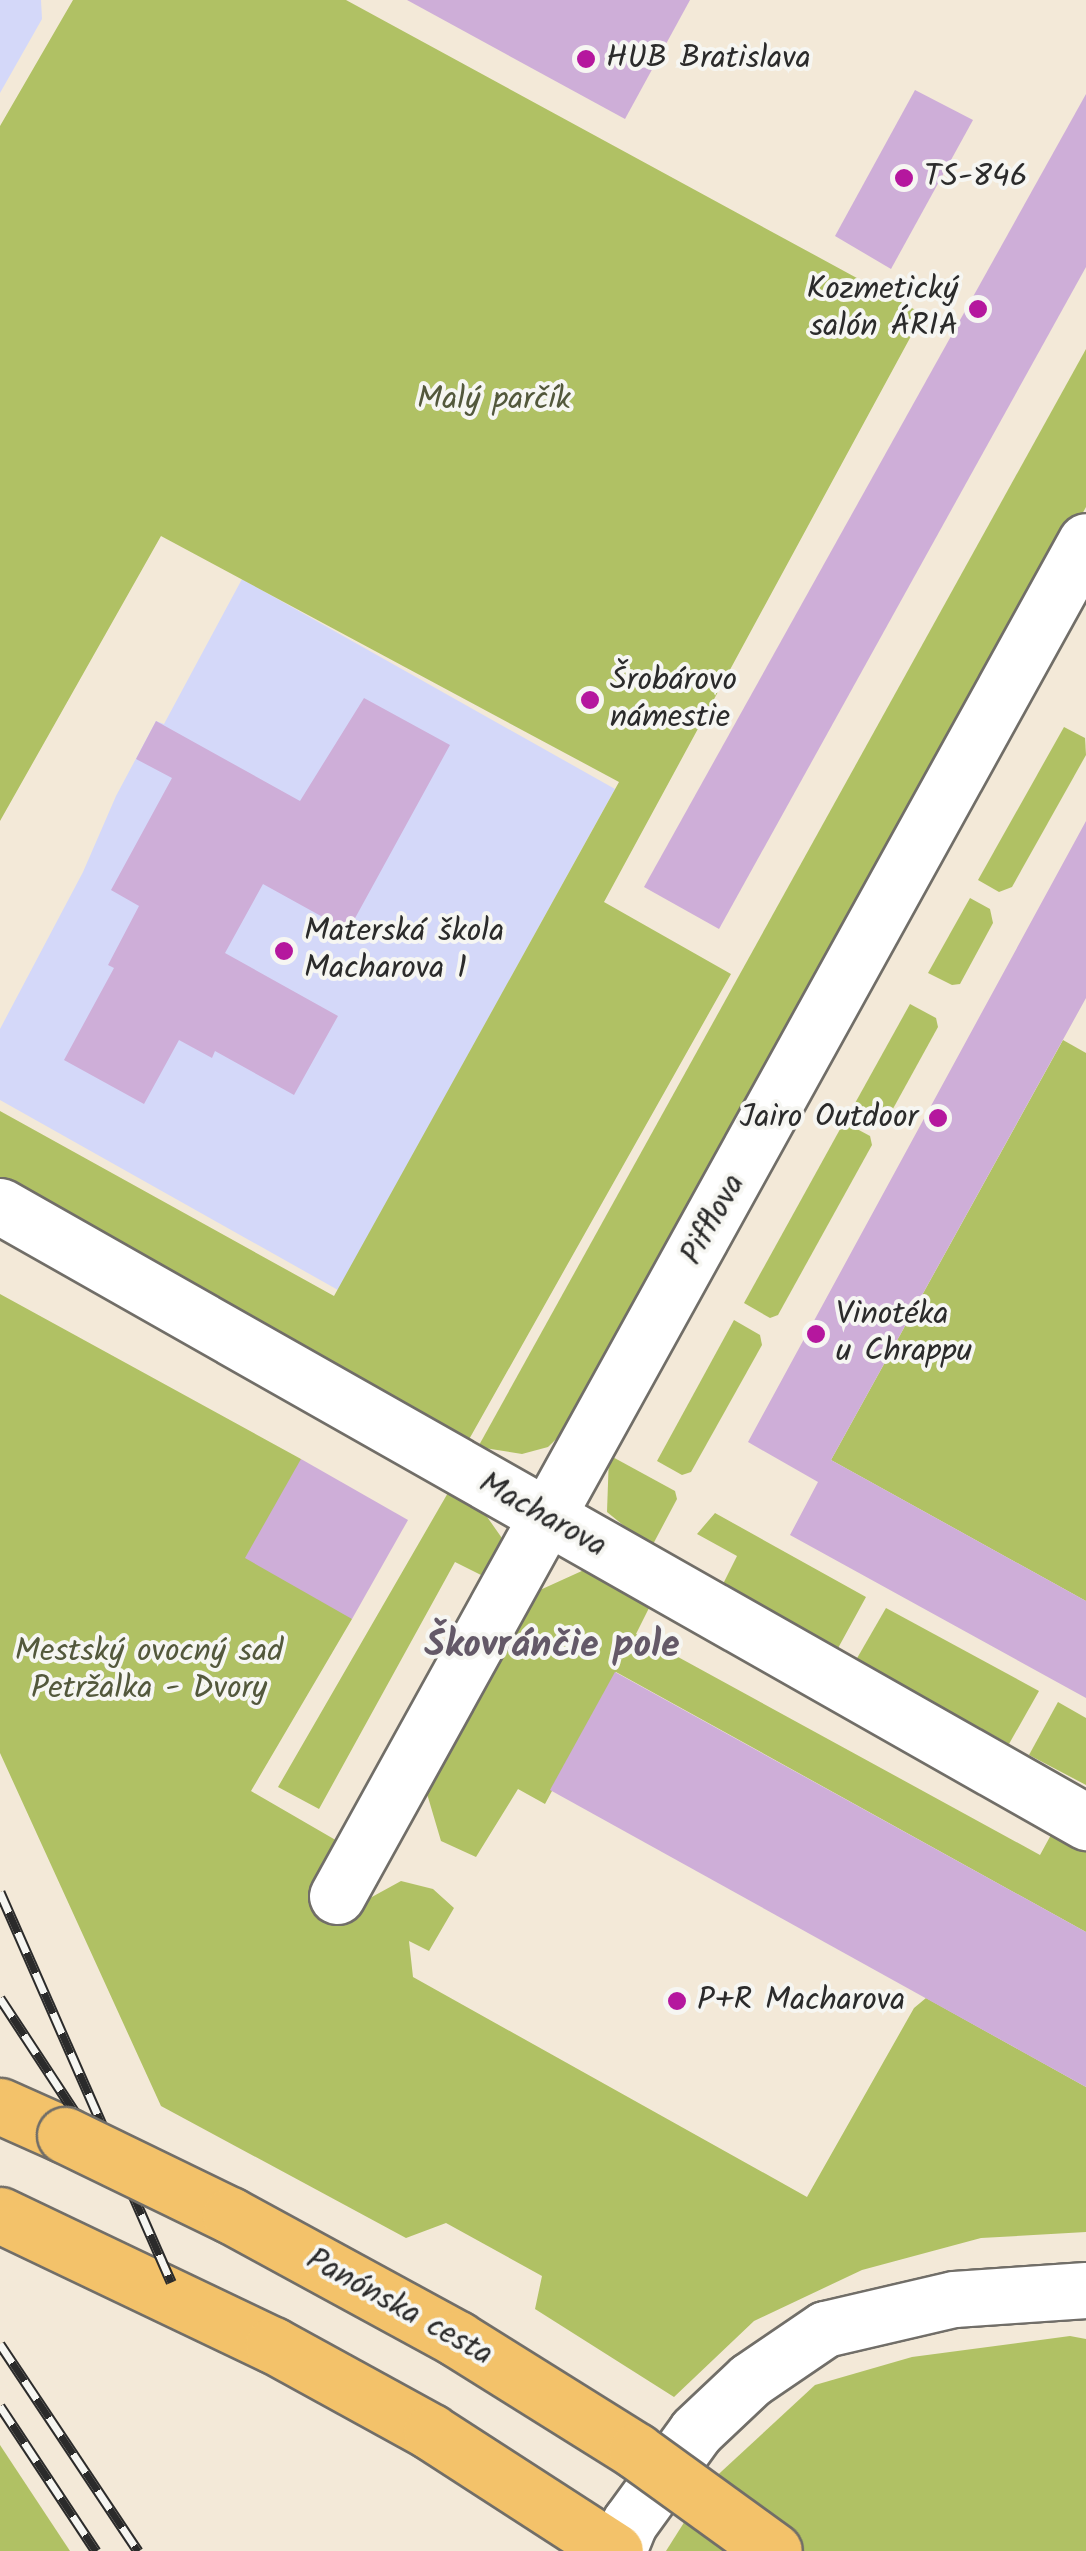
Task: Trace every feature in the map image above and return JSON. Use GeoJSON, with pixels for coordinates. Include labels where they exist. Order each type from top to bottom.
{"type":"FeatureCollection","features":[{"type":"Feature","properties":{"kind":"main road","name":"Panónska cesta"},"geometry":{"type":"LineString","coordinates":[[0,2106],[230,2215],[457,2339],[636,2451],[774,2551]]}},
{"type":"Feature","properties":{"kind":"main road"},"geometry":{"type":"LineString","coordinates":[[0,2215],[273,2345],[431,2432],[616,2551]]}},
{"type":"Feature","properties":{"kind":"street","name":"Pifflova"},"geometry":{"type":"LineString","coordinates":[[337,1896],[1086,541]]}},
{"type":"Feature","properties":{"kind":"street","name":"Macharova"},"geometry":{"type":"LineString","coordinates":[[0,1206],[1086,1822]]}},
{"type":"Feature","properties":{"kind":"street"},"geometry":{"type":"LineString","coordinates":[[616,2551],[630,2522],[696,2430],[750,2380],[825,2330],[954,2298],[1086,2290]]}},
{"type":"Feature","properties":{"kind":"shaded area"},"geometry":{"type":"Polygon","coordinates":[[[0,0],[41,0],[42,19],[0,93],[0,0]]]}},
{"type":"Feature","properties":{"kind":"shaded area","name":"Materská škola Macharova 1"},"geometry":{"type":"Polygon","coordinates":[[[242,579],[615,789],[338,1290],[0,1100],[0,1029],[83,872],[116,796],[156,721],[164,724],[242,579]]]}},
{"type":"Feature","properties":{"kind":"green space","name":"Šrobárovo námestie"},"geometry":{"type":"Polygon","coordinates":[[[73,0],[346,0],[923,314],[604,902],[731,974],[467,1443],[0,1178],[0,1111],[334,1296],[619,782],[161,536],[0,821],[0,126],[73,0]]]}},
{"type":"Feature","properties":{"kind":"green space"},"geometry":{"type":"Polygon","coordinates":[[[1086,349],[1086,507],[597,1400],[548,1447],[522,1454],[478,1447],[1086,349]]]}},
{"type":"Feature","properties":{"kind":"green space"},"geometry":{"type":"Polygon","coordinates":[[[1064,727],[1085,738],[1086,755],[1012,887],[999,892],[978,880],[1064,727]]]}},
{"type":"Feature","properties":{"kind":"green space"},"geometry":{"type":"Polygon","coordinates":[[[970,898],[990,909],[993,923],[960,984],[952,985],[928,973],[970,898]]]}},
{"type":"Feature","properties":{"kind":"green space"},"geometry":{"type":"Polygon","coordinates":[[[910,1004],[936,1018],[938,1027],[889,1116],[880,1119],[854,1105],[910,1004]]]}},
{"type":"Feature","properties":{"kind":"green space"},"geometry":{"type":"Polygon","coordinates":[[[1063,1040],[1086,1053],[1086,1601],[831,1460],[1063,1040]]]}},
{"type":"Feature","properties":{"kind":"green space"},"geometry":{"type":"Polygon","coordinates":[[[844,1122],[870,1136],[872,1145],[778,1315],[770,1318],[744,1303],[844,1122]]]}},
{"type":"Feature","properties":{"kind":"green space","name":"Mestský ovocný sad Petržalka - Dvory"},"geometry":{"type":"Polygon","coordinates":[[[0,1294],[301,1459],[352,1619],[251,1791],[339,1842],[350,1909],[401,1881],[433,1889],[454,1908],[429,1951],[409,1941],[413,1977],[807,2197],[914,2008],[926,1998],[1086,2087],[1086,2232],[981,2238],[862,2270],[754,2321],[674,2397],[535,2309],[542,2276],[446,2223],[406,2238],[161,2106],[0,1753],[0,1294]]]}},
{"type":"Feature","properties":{"kind":"green space"},"geometry":{"type":"Polygon","coordinates":[[[734,1320],[760,1335],[762,1345],[691,1472],[682,1475],[657,1461],[734,1320]]]}},
{"type":"Feature","properties":{"kind":"green space"},"geometry":{"type":"Polygon","coordinates":[[[609,1455],[675,1491],[677,1499],[651,1548],[607,1512],[609,1455]]]}},
{"type":"Feature","properties":{"kind":"green space"},"geometry":{"type":"Polygon","coordinates":[[[449,1491],[478,1504],[504,1541],[485,1577],[455,1562],[319,1809],[278,1787],[449,1491]]]}},
{"type":"Feature","properties":{"kind":"green space"},"geometry":{"type":"Polygon","coordinates":[[[715,1513],[866,1597],[837,1650],[722,1586],[737,1556],[697,1534],[715,1513]]]}},
{"type":"Feature","properties":{"kind":"green space"},"geometry":{"type":"Polygon","coordinates":[[[584,1570],[653,1600],[636,1634],[1040,1855],[1058,1822],[1086,1837],[1086,1932],[616,1672],[545,1804],[518,1789],[476,1857],[441,1841],[425,1787],[540,1590],[584,1570]]]}},
{"type":"Feature","properties":{"kind":"green space"},"geometry":{"type":"Polygon","coordinates":[[[886,1608],[1039,1691],[1009,1744],[856,1660],[886,1608]]]}},
{"type":"Feature","properties":{"kind":"green space"},"geometry":{"type":"Polygon","coordinates":[[[1058,1702],[1086,1718],[1086,1785],[1029,1755],[1058,1702]]]}},
{"type":"Feature","properties":{"kind":"green space"},"geometry":{"type":"Polygon","coordinates":[[[1070,2336],[1086,2339],[1086,2551],[666,2551],[709,2483],[815,2385],[912,2357],[1070,2336]]]}},
{"type":"Feature","properties":{"kind":"green space"},"geometry":{"type":"Polygon","coordinates":[[[0,2445],[70,2551],[0,2551],[0,2445]]]}},
{"type":"Feature","properties":{"kind":"building","name":"HUB Bratislava"},"geometry":{"type":"Polygon","coordinates":[[[407,0],[690,0],[625,119],[407,0]]]}},
{"type":"Feature","properties":{"kind":"building","name":"TS-846"},"geometry":{"type":"Polygon","coordinates":[[[915,90],[973,120],[891,269],[835,236],[915,90]]]}},
{"type":"Feature","properties":{"kind":"building"},"geometry":{"type":"Polygon","coordinates":[[[1086,94],[1086,267],[719,929],[644,887],[1086,94]]]}},
{"type":"Feature","properties":{"kind":"building"},"geometry":{"type":"Polygon","coordinates":[[[364,698],[450,745],[348,931],[263,884],[225,953],[338,1016],[294,1095],[215,1051],[212,1058],[179,1040],[144,1104],[64,1060],[114,968],[108,965],[139,906],[111,890],[172,778],[136,759],[156,721],[300,801],[364,698]]]}},
{"type":"Feature","properties":{"kind":"building"},"geometry":{"type":"Polygon","coordinates":[[[1086,821],[1086,998],[831,1460],[1086,1601],[1086,1698],[790,1535],[818,1482],[748,1442],[1086,821]]]}},
{"type":"Feature","properties":{"kind":"building"},"geometry":{"type":"Polygon","coordinates":[[[301,1459],[408,1520],[352,1619],[245,1558],[301,1459]]]}},
{"type":"Feature","properties":{"kind":"building"},"geometry":{"type":"Polygon","coordinates":[[[615,1672],[1086,1932],[1086,2087],[550,1790],[615,1672]]]}},
{"type":"Feature","properties":{"kind":"railway"},"geometry":{"type":"LineString","coordinates":[[0,1892],[171,2282]]}},
{"type":"Feature","properties":{"kind":"railway"},"geometry":{"type":"LineString","coordinates":[[0,1998],[107,2161]]}},
{"type":"Feature","properties":{"kind":"railway"},"geometry":{"type":"LineString","coordinates":[[0,2344],[138,2551]]}},
{"type":"Feature","properties":{"kind":"railway"},"geometry":{"type":"LineString","coordinates":[[0,2406],[96,2551]]}},
{"type":"Feature","properties":{"kind":"place","name":"HUB Bratislava"},"geometry":{"type":"Point","coordinates":[586,59]}},
{"type":"Feature","properties":{"kind":"place","name":"TS-846"},"geometry":{"type":"Point","coordinates":[904,178]}},
{"type":"Feature","properties":{"kind":"place","name":"Kozmetický salón ÁRIA"},"geometry":{"type":"Point","coordinates":[978,309]}},
{"type":"Feature","properties":{"kind":"place","name":"Šrobárovo námestie"},"geometry":{"type":"Point","coordinates":[590,700]}},
{"type":"Feature","properties":{"kind":"place","name":"Materská škola Macharova 1"},"geometry":{"type":"Point","coordinates":[284,951]}},
{"type":"Feature","properties":{"kind":"place","name":"Jairo Outdoor"},"geometry":{"type":"Point","coordinates":[938,1118]}},
{"type":"Feature","properties":{"kind":"place","name":"Vinotéka u Chrappu"},"geometry":{"type":"Point","coordinates":[816,1334]}},
{"type":"Feature","properties":{"kind":"place","name":"P+R Macharova"},"geometry":{"type":"Point","coordinates":[677,2001]}},
{"type":"Feature","properties":{"kind":"district","name":"Škovránčie pole"},"geometry":{"type":"Point","coordinates":[552,1647]}},
{"type":"Feature","properties":{"kind":"park label","name":"Malý parčík"},"geometry":{"type":"Point","coordinates":[494,400]}}]}
